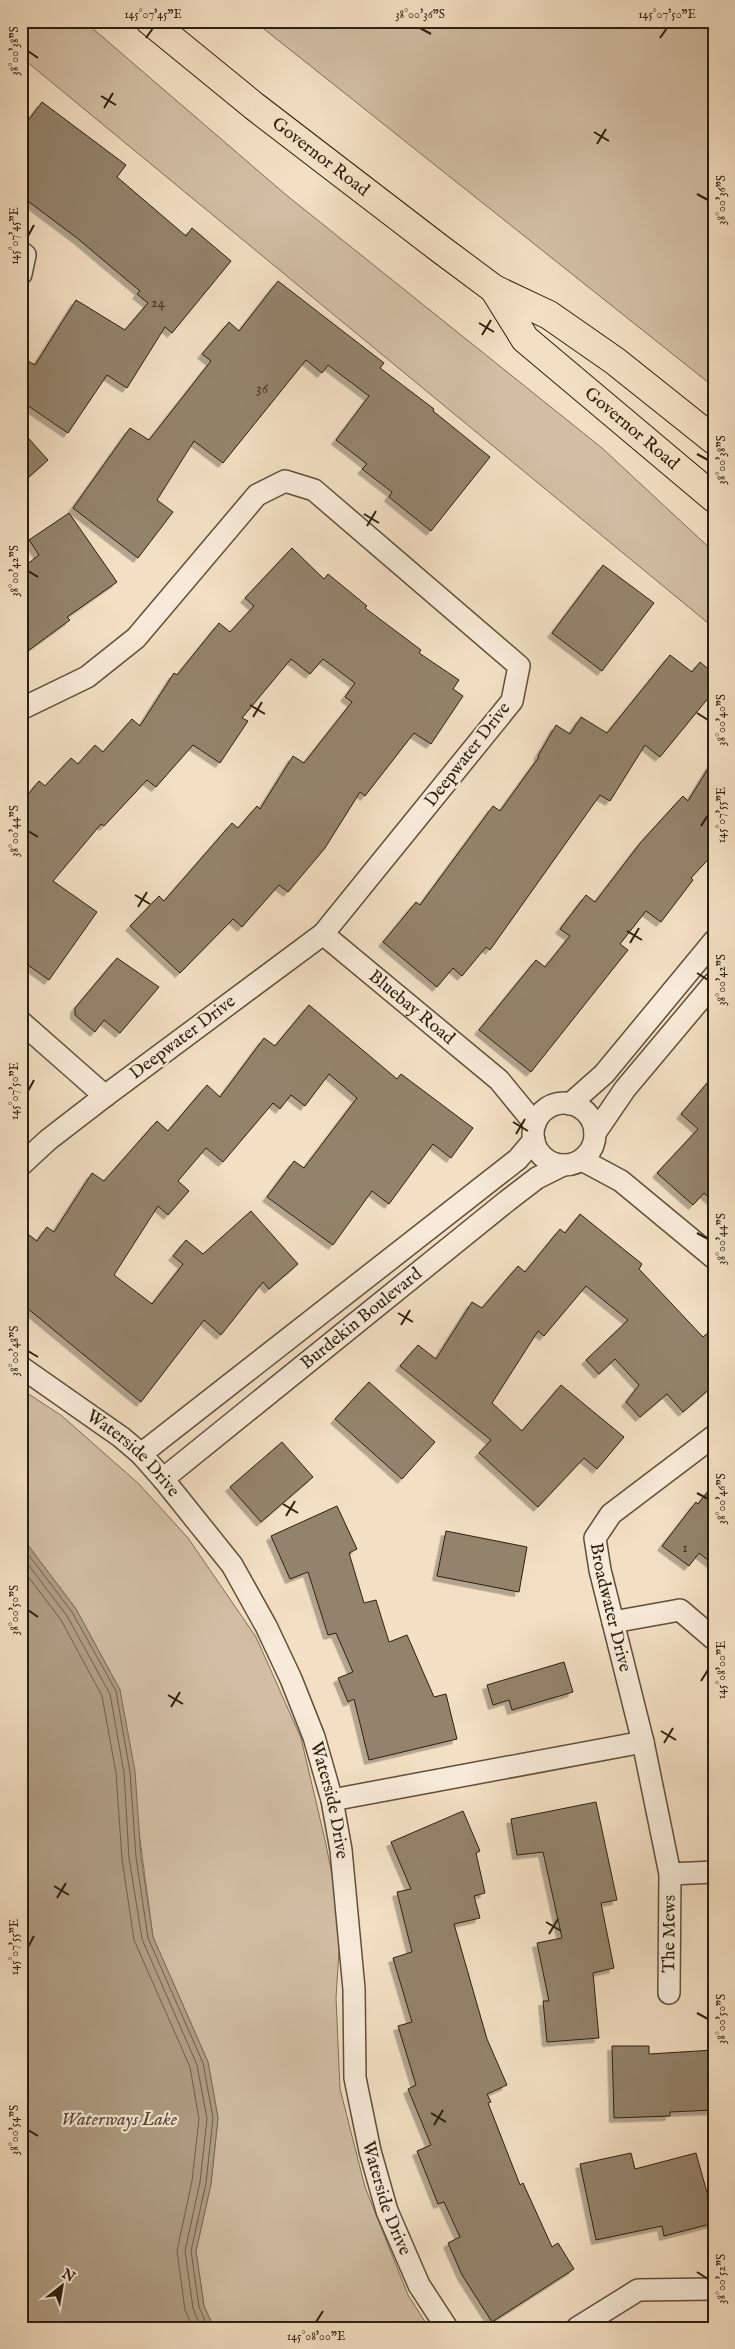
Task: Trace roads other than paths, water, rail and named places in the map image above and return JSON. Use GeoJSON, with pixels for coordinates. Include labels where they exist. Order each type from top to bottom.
{"type":"FeatureCollection","features":[{"type":"Feature","properties":{"kind":"main road","name":"Governor Road"},"geometry":{"type":"LineString","coordinates":[[150,21],[254,106],[494,289],[549,315],[615,362],[714,440]]}},
{"type":"Feature","properties":{"kind":"main road","name":"Governor Road"},"geometry":{"type":"LineString","coordinates":[[494,289],[525,339],[714,498]]}},
{"type":"Feature","properties":{"kind":"street"},"geometry":{"type":"LineString","coordinates":[[21,252],[24,255],[21,274]]}},
{"type":"Feature","properties":{"kind":"street","name":"Deepwater Drive"},"geometry":{"type":"LineString","coordinates":[[21,709],[86,677],[136,638],[257,495],[285,481],[314,490],[519,666],[512,701],[323,934],[48,1140],[21,1165]]}},
{"type":"Feature","properties":{"kind":"street","name":"Bluebay Road"},"geometry":{"type":"LineString","coordinates":[[323,934],[499,1080],[534,1132]]}},
{"type":"Feature","properties":{"kind":"street"},"geometry":{"type":"LineString","coordinates":[[714,942],[604,1074],[560,1105],[538,1117],[534,1132],[544,1157],[583,1150],[714,1258]]}},
{"type":"Feature","properties":{"kind":"street","name":"Burdekin Boulevard"},"geometry":{"type":"LineString","coordinates":[[163,1479],[507,1200],[537,1178],[583,1150],[624,1089],[714,983]]}},
{"type":"Feature","properties":{"kind":"street"},"geometry":{"type":"LineString","coordinates":[[21,1022],[106,1096]]}},
{"type":"Feature","properties":{"kind":"street","name":"Bluebay Road"},"geometry":{"type":"LineString","coordinates":[[499,1080],[560,1105]]}},
{"type":"Feature","properties":{"kind":"street"},"geometry":{"type":"LineString","coordinates":[[560,1105],[588,1114],[593,1123],[583,1150]]}},
{"type":"Feature","properties":{"kind":"street","name":"Burdekin Boulevard"},"geometry":{"type":"LineString","coordinates":[[141,1454],[518,1159],[534,1132]]}},
{"type":"Feature","properties":{"kind":"street","name":"Waterside Drive"},"geometry":{"type":"LineString","coordinates":[[21,1367],[121,1437],[141,1454],[232,1565],[266,1626],[314,1736],[332,1800],[341,1850],[354,1988],[355,2078],[370,2151],[387,2211],[419,2284],[447,2328]]}},
{"type":"Feature","properties":{"kind":"street","name":"Broadwater Drive"},"geometry":{"type":"LineString","coordinates":[[670,1874],[643,1742],[613,1622],[595,1538],[611,1514],[714,1436]]}},
{"type":"Feature","properties":{"kind":"street"},"geometry":{"type":"LineString","coordinates":[[613,1622],[680,1610],[714,1638]]}},
{"type":"Feature","properties":{"kind":"street"},"geometry":{"type":"LineString","coordinates":[[332,1800],[643,1742]]}},
{"type":"Feature","properties":{"kind":"street"},"geometry":{"type":"LineString","coordinates":[[670,1874],[714,1872]]}},
{"type":"Feature","properties":{"kind":"street","name":"The Mews"},"geometry":{"type":"LineString","coordinates":[[669,1993],[670,1874]]}},
{"type":"Feature","properties":{"kind":"street"},"geometry":{"type":"LineString","coordinates":[[577,2328],[638,2290],[714,2289]]}},
{"type":"Feature","properties":{"kind":"water","name":"Waterways Lake"},"geometry":{"type":"Polygon","coordinates":[[[21,1536],[76,1609],[120,1690],[135,1771],[141,1857],[153,1937],[208,2062],[218,2118],[211,2184],[196,2251],[204,2306],[214,2328],[21,2328],[21,1536]]]}}]}
